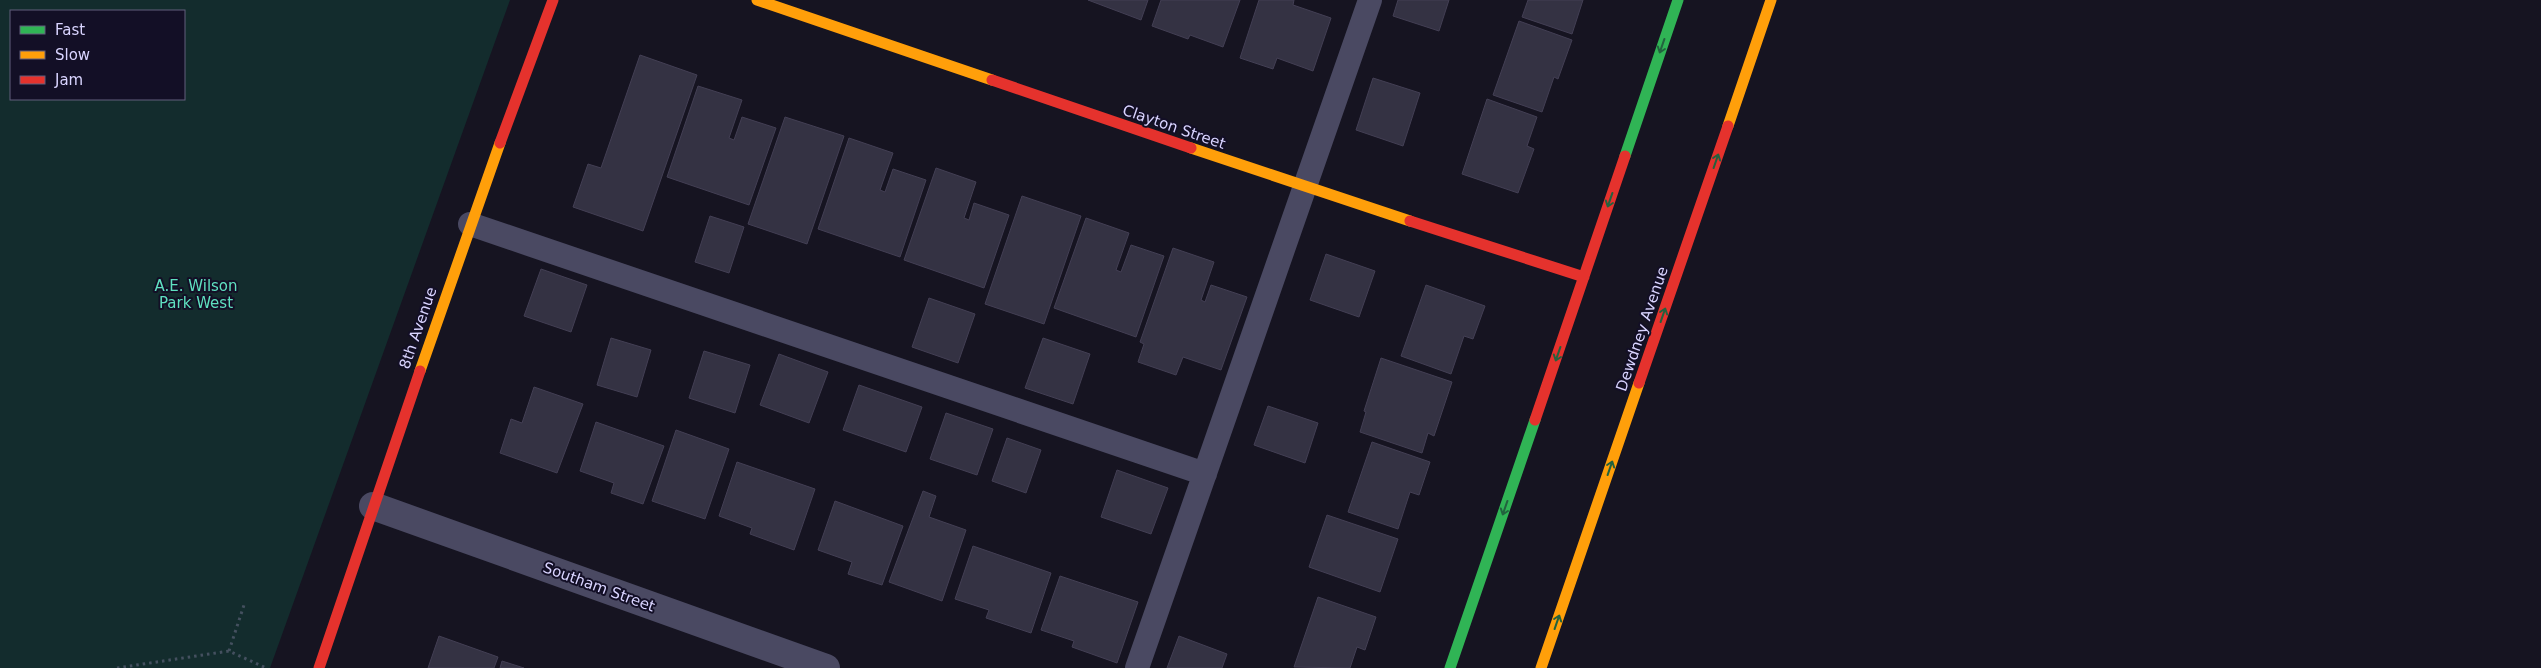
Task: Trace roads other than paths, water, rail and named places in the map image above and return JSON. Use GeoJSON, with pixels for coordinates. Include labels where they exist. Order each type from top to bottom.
{"type":"FeatureCollection","features":[{"type":"Feature","properties":{"kind":"street","name":"8th Avenue"},"geometry":{"type":"LineString","coordinates":[[319,668],[470,224],[554,0]]}},
{"type":"Feature","properties":{"kind":"street","name":"Clayton Street"},"geometry":{"type":"LineString","coordinates":[[757,0],[1305,187],[1584,277]]}},
{"type":"Feature","properties":{"kind":"street"},"geometry":{"type":"LineString","coordinates":[[1450,668],[1678,0]]}},
{"type":"Feature","properties":{"kind":"street","name":"Dewdney Avenue"},"geometry":{"type":"LineString","coordinates":[[1541,668],[1771,0]]}},
{"type":"Feature","properties":{"kind":"street","name":"Southam Street"},"geometry":{"type":"LineString","coordinates":[[373,506],[826,668]]}},
{"type":"Feature","properties":{"kind":"lane"},"geometry":{"type":"LineString","coordinates":[[1137,668],[1370,0]]}},
{"type":"Feature","properties":{"kind":"lane"},"geometry":{"type":"LineString","coordinates":[[470,224],[1206,474]]}},
{"type":"Feature","properties":{"kind":"park label","name":"A.E. Wilson Park West"},"geometry":{"type":"Point","coordinates":[196,294]}}]}
